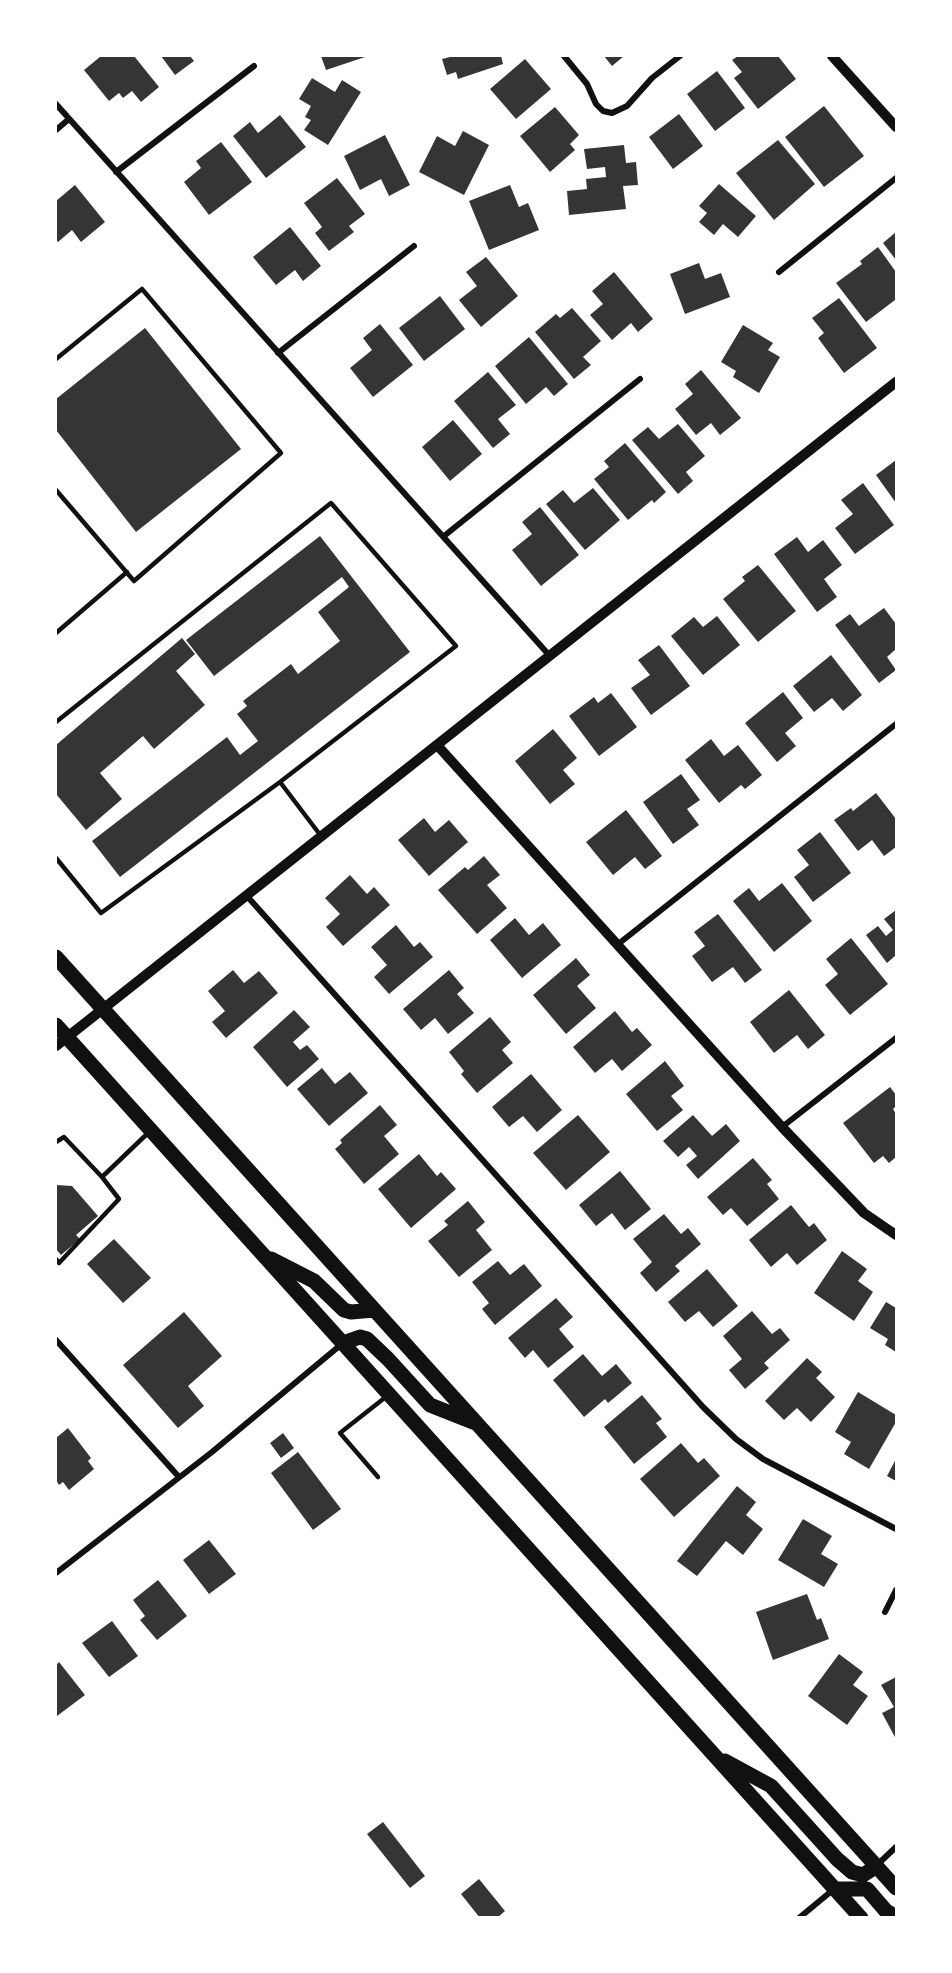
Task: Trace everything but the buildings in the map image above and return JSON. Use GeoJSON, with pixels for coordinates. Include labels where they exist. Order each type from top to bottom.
{"type":"FeatureCollection","features":[{"type":"Feature","properties":{"kind":"main road"},"geometry":{"type":"LineString","coordinates":[[56,957],[897,1888]]}},
{"type":"Feature","properties":{"kind":"main road"},"geometry":{"type":"LineString","coordinates":[[56,1025],[61,1042],[151,1130],[861,1917]]}},
{"type":"Feature","properties":{"kind":"main road"},"geometry":{"type":"LineString","coordinates":[[263,1255],[314,1281],[344,1310],[351,1312],[374,1310]]}},
{"type":"Feature","properties":{"kind":"main road"},"geometry":{"type":"LineString","coordinates":[[343,1343],[360,1337],[367,1339],[430,1405],[476,1423]]}},
{"type":"Feature","properties":{"kind":"main road"},"geometry":{"type":"LineString","coordinates":[[715,1756],[771,1786],[837,1859],[852,1872],[863,1875],[876,1866]]}},
{"type":"Feature","properties":{"kind":"main road"},"geometry":{"type":"LineString","coordinates":[[835,1888],[867,1889],[886,1911],[897,1917]]}},
{"type":"Feature","properties":{"kind":"street"},"geometry":{"type":"LineString","coordinates":[[564,56],[587,84],[596,104],[603,111],[612,113],[627,106],[652,78],[680,56]]}},
{"type":"Feature","properties":{"kind":"street"},"geometry":{"type":"LineString","coordinates":[[832,56],[897,127]]}},
{"type":"Feature","properties":{"kind":"street"},"geometry":{"type":"LineString","coordinates":[[116,172],[254,66]]}},
{"type":"Feature","properties":{"kind":"street"},"geometry":{"type":"LineString","coordinates":[[56,104],[549,656]]}},
{"type":"Feature","properties":{"kind":"street"},"geometry":{"type":"LineString","coordinates":[[56,130],[69,119]]}},
{"type":"Feature","properties":{"kind":"street"},"geometry":{"type":"LineString","coordinates":[[779,272],[897,178]]}},
{"type":"Feature","properties":{"kind":"street"},"geometry":{"type":"LineString","coordinates":[[278,353],[414,246]]}},
{"type":"Feature","properties":{"kind":"street"},"geometry":{"type":"LineString","coordinates":[[444,536],[640,379]]}},
{"type":"Feature","properties":{"kind":"street"},"geometry":{"type":"LineString","coordinates":[[61,1042],[897,382]]}},
{"type":"Feature","properties":{"kind":"street"},"geometry":{"type":"LineString","coordinates":[[617,945],[897,724]]}},
{"type":"Feature","properties":{"kind":"street"},"geometry":{"type":"LineString","coordinates":[[437,745],[783,1127],[864,1213],[897,1235]]}},
{"type":"Feature","properties":{"kind":"street"},"geometry":{"type":"LineString","coordinates":[[246,896],[703,1407],[736,1438],[763,1459],[897,1529]]}},
{"type":"Feature","properties":{"kind":"street"},"geometry":{"type":"LineString","coordinates":[[783,1127],[897,1038]]}},
{"type":"Feature","properties":{"kind":"street"},"geometry":{"type":"LineString","coordinates":[[56,1340],[179,1478]]}},
{"type":"Feature","properties":{"kind":"street"},"geometry":{"type":"LineString","coordinates":[[56,1573],[179,1478],[343,1343]]}},
{"type":"Feature","properties":{"kind":"street"},"geometry":{"type":"LineString","coordinates":[[885,1612],[897,1590]]}},
{"type":"Feature","properties":{"kind":"street"},"geometry":{"type":"LineString","coordinates":[[876,1866],[897,1846]]}},
{"type":"Feature","properties":{"kind":"street"},"geometry":{"type":"LineString","coordinates":[[799,1917],[835,1888]]}},
{"type":"Feature","properties":{"kind":"lane"},"geometry":{"type":"LineString","coordinates":[[56,358],[142,289],[281,453],[134,581],[56,490]]}},
{"type":"Feature","properties":{"kind":"lane"},"geometry":{"type":"LineString","coordinates":[[56,504],[62,499]]}},
{"type":"Feature","properties":{"kind":"lane"},"geometry":{"type":"LineString","coordinates":[[56,722],[332,503],[456,646],[280,782],[101,913],[56,858]]}},
{"type":"Feature","properties":{"kind":"lane"},"geometry":{"type":"LineString","coordinates":[[56,633],[127,573]]}},
{"type":"Feature","properties":{"kind":"lane"},"geometry":{"type":"LineString","coordinates":[[280,782],[321,836]]}},
{"type":"Feature","properties":{"kind":"lane"},"geometry":{"type":"LineString","coordinates":[[102,1177],[151,1130]]}},
{"type":"Feature","properties":{"kind":"lane"},"geometry":{"type":"LineString","coordinates":[[56,1142],[64,1137],[102,1177],[118,1199],[59,1263],[56,1259]]}},
{"type":"Feature","properties":{"kind":"lane"},"geometry":{"type":"LineString","coordinates":[[378,1477],[340,1433],[389,1394]]}}]}
